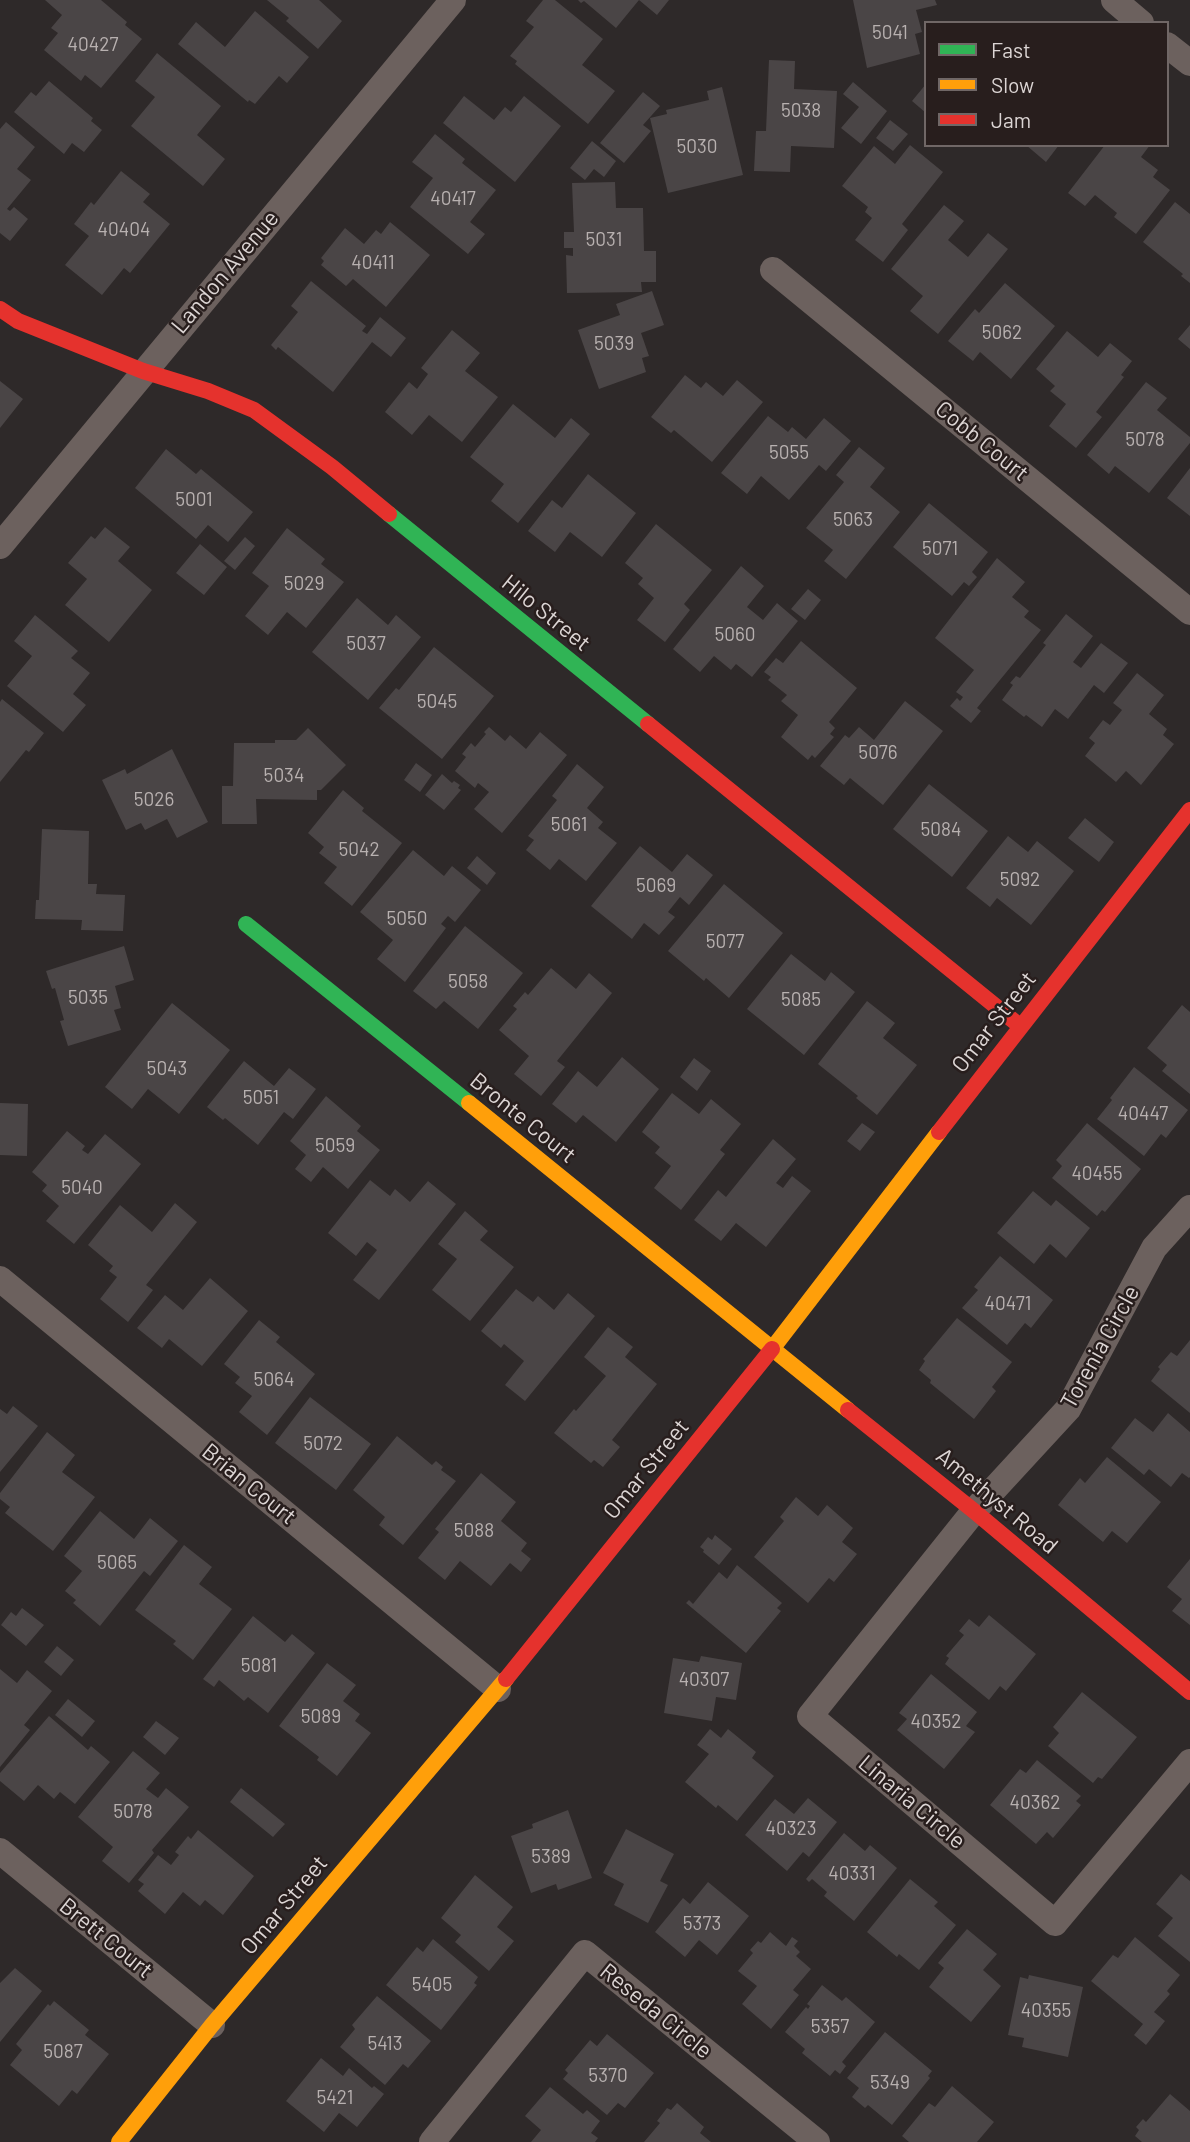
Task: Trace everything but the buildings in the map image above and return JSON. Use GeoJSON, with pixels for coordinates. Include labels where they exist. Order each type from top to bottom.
{"type":"FeatureCollection","features":[{"type":"Feature","properties":{"kind":"street","name":"Landon Avenue"},"geometry":{"type":"LineString","coordinates":[[0,546],[453,0]]}},
{"type":"Feature","properties":{"kind":"street"},"geometry":{"type":"LineString","coordinates":[[1114,0],[1139,21]]}},
{"type":"Feature","properties":{"kind":"street"},"geometry":{"type":"LineString","coordinates":[[1169,46],[1190,63]]}},
{"type":"Feature","properties":{"kind":"street","name":"Cobb Court"},"geometry":{"type":"LineString","coordinates":[[773,270],[1190,612]]}},
{"type":"Feature","properties":{"kind":"street","name":"Hilo Street"},"geometry":{"type":"LineString","coordinates":[[0,309],[18,321],[143,371],[208,391],[254,410],[332,467],[1020,1026]]}},
{"type":"Feature","properties":{"kind":"street","name":"Omar Street"},"geometry":{"type":"LineString","coordinates":[[119,2142],[212,2025],[498,1689],[773,1348],[1190,810]]}},
{"type":"Feature","properties":{"kind":"street","name":"Bronte Court"},"geometry":{"type":"LineString","coordinates":[[246,924],[773,1348]]}},
{"type":"Feature","properties":{"kind":"street","name":"Torenia Circle"},"geometry":{"type":"LineString","coordinates":[[974,1511],[1068,1409],[1154,1248],[1190,1208]]}},
{"type":"Feature","properties":{"kind":"street","name":"Brian Court"},"geometry":{"type":"LineString","coordinates":[[0,1279],[498,1689]]}},
{"type":"Feature","properties":{"kind":"street","name":"Amethyst Road"},"geometry":{"type":"LineString","coordinates":[[773,1348],[974,1511],[1190,1692]]}},
{"type":"Feature","properties":{"kind":"street","name":"Linaria Circle"},"geometry":{"type":"LineString","coordinates":[[974,1511],[810,1716],[1055,1923],[1190,1762]]}},
{"type":"Feature","properties":{"kind":"street","name":"Brett Court"},"geometry":{"type":"LineString","coordinates":[[0,1851],[212,2025]]}},
{"type":"Feature","properties":{"kind":"street","name":"Reseda Circle"},"geometry":{"type":"LineString","coordinates":[[432,2142],[585,1954],[817,2142]]}},
{"type":"Feature","properties":{"kind":"traffic: fast"},"geometry":{"type":"LineString","coordinates":[[389,514],[648,724]]}},
{"type":"Feature","properties":{"kind":"traffic: fast"},"geometry":{"type":"LineString","coordinates":[[246,924],[469,1103]]}},
{"type":"Feature","properties":{"kind":"traffic: slow"},"geometry":{"type":"LineString","coordinates":[[469,1103],[848,1410]]}},
{"type":"Feature","properties":{"kind":"traffic: slow"},"geometry":{"type":"LineString","coordinates":[[772,1349],[939,1132]]}},
{"type":"Feature","properties":{"kind":"traffic: slow"},"geometry":{"type":"LineString","coordinates":[[119,2142],[212,2025],[506,1679]]}},
{"type":"Feature","properties":{"kind":"traffic: jam"},"geometry":{"type":"LineString","coordinates":[[0,309],[18,321],[143,371],[208,391],[254,410],[332,467],[389,514]]}},
{"type":"Feature","properties":{"kind":"traffic: jam"},"geometry":{"type":"LineString","coordinates":[[648,724],[1020,1026]]}},
{"type":"Feature","properties":{"kind":"traffic: jam"},"geometry":{"type":"LineString","coordinates":[[939,1132],[1190,810]]}},
{"type":"Feature","properties":{"kind":"traffic: jam"},"geometry":{"type":"LineString","coordinates":[[506,1679],[772,1349]]}},
{"type":"Feature","properties":{"kind":"traffic: jam"},"geometry":{"type":"LineString","coordinates":[[848,1410],[974,1511],[1190,1692]]}}]}
